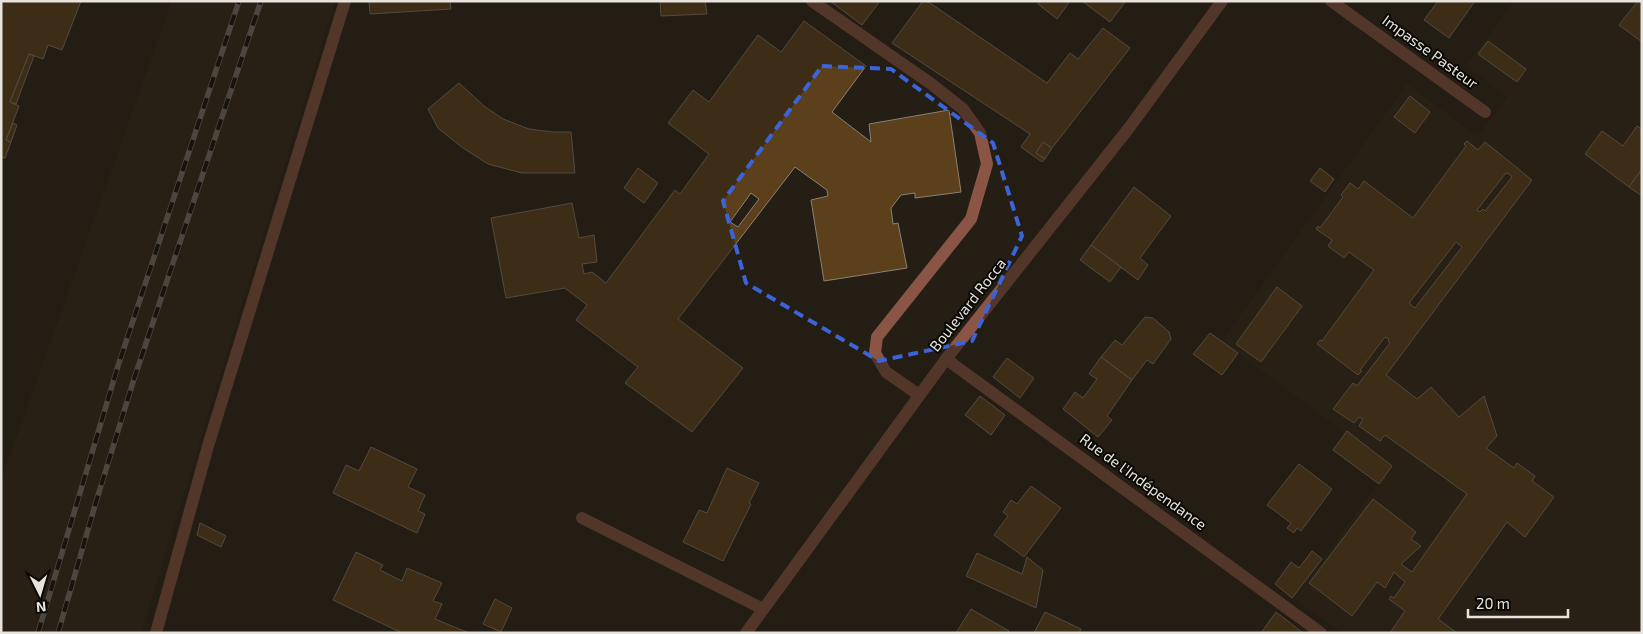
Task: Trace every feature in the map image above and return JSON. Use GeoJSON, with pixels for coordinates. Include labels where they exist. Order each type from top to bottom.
{"type":"FeatureCollection","features":[{"type":"Feature","properties":{"kind":"street"},"geometry":{"type":"LineString","coordinates":[[156,633],[208,446],[345,1]]}},
{"type":"Feature","properties":{"kind":"street"},"geometry":{"type":"LineString","coordinates":[[812,1],[963,109],[980,133],[987,164],[971,219],[877,337],[875,353],[886,372],[919,395]]}},
{"type":"Feature","properties":{"kind":"street","name":"Boulevard Rocca"},"geometry":{"type":"LineString","coordinates":[[746,633],[946,359],[1129,128],[1222,1]]}},
{"type":"Feature","properties":{"kind":"street","name":"Impasse Pasteur"},"geometry":{"type":"LineString","coordinates":[[1331,1],[1485,112]]}},
{"type":"Feature","properties":{"kind":"street","name":"Rue de l'Indépendance"},"geometry":{"type":"LineString","coordinates":[[946,359],[1321,633]]}},
{"type":"Feature","properties":{"kind":"street"},"geometry":{"type":"LineString","coordinates":[[582,518],[763,609]]}},
{"type":"Feature","properties":{"kind":"highlighted area"},"geometry":{"type":"Polygon","coordinates":[[[822,66],[891,69],[993,143],[1022,236],[972,341],[879,361],[746,283],[723,201],[822,66]]]}},
{"type":"Feature","properties":{"kind":"shaded area"},"geometry":{"type":"Polygon","coordinates":[[[172,1],[335,1],[141,633],[1,633],[1,481],[172,1]]]}},
{"type":"Feature","properties":{"kind":"shaded area"},"geometry":{"type":"Polygon","coordinates":[[[1514,1],[1642,1],[1642,633],[1342,633],[1294,598],[1391,467],[1222,341],[1407,84],[1478,137],[1507,97],[1467,66],[1514,1]]]}},
{"type":"Feature","properties":{"kind":"building"},"geometry":{"type":"Polygon","coordinates":[[[1,1],[81,1],[62,50],[48,45],[43,59],[29,54],[10,102],[19,106],[6,140],[11,142],[5,158],[1,157],[1,1]]]}},
{"type":"Feature","properties":{"kind":"building"},"geometry":{"type":"Polygon","coordinates":[[[369,1],[450,1],[451,9],[370,14],[369,1]]]}},
{"type":"Feature","properties":{"kind":"building"},"geometry":{"type":"Polygon","coordinates":[[[660,1],[705,1],[707,14],[661,16],[660,1]]]}},
{"type":"Feature","properties":{"kind":"building"},"geometry":{"type":"Polygon","coordinates":[[[830,1],[880,1],[862,25],[830,1]]]}},
{"type":"Feature","properties":{"kind":"building"},"geometry":{"type":"Polygon","coordinates":[[[923,1],[927,1],[1047,83],[1070,53],[1078,59],[1103,28],[1130,48],[1052,148],[1043,142],[1036,153],[1045,159],[1042,162],[1021,147],[1030,134],[892,43],[923,1]]]}},
{"type":"Feature","properties":{"kind":"building"},"geometry":{"type":"Polygon","coordinates":[[[1039,1],[1070,1],[1057,19],[1038,4],[1039,1]]]}},
{"type":"Feature","properties":{"kind":"building"},"geometry":{"type":"Polygon","coordinates":[[[1082,1],[1126,1],[1110,22],[1082,1]]]}},
{"type":"Feature","properties":{"kind":"building"},"geometry":{"type":"Polygon","coordinates":[[[1438,1],[1475,1],[1449,38],[1424,20],[1438,1]]]}},
{"type":"Feature","properties":{"kind":"building"},"geometry":{"type":"Polygon","coordinates":[[[1638,1],[1642,1],[1642,42],[1619,25],[1638,1]]]}},
{"type":"Feature","properties":{"kind":"building"},"geometry":{"type":"Polygon","coordinates":[[[804,21],[866,66],[832,112],[871,142],[869,124],[949,110],[961,192],[915,198],[915,193],[901,195],[891,208],[893,224],[898,223],[907,268],[824,281],[811,200],[828,196],[827,190],[795,167],[678,319],[743,368],[692,432],[625,383],[638,367],[576,320],[587,305],[565,288],[506,298],[491,218],[572,203],[579,238],[594,235],[597,262],[582,264],[584,274],[592,272],[606,283],[675,190],[680,194],[709,154],[668,123],[693,90],[709,102],[758,35],[781,52],[804,21]],[[751,193],[730,222],[738,227],[759,199],[751,193]]]}},
{"type":"Feature","properties":{"kind":"building"},"geometry":{"type":"Polygon","coordinates":[[[1488,41],[1526,69],[1517,82],[1478,54],[1488,41]]]}},
{"type":"Feature","properties":{"kind":"building"},"geometry":{"type":"Polygon","coordinates":[[[29,54],[34,56],[16,104],[10,102],[29,54]]]}},
{"type":"Feature","properties":{"kind":"building"},"geometry":{"type":"Polygon","coordinates":[[[459,83],[484,106],[503,119],[529,129],[571,132],[575,173],[522,173],[488,164],[463,148],[438,128],[428,109],[459,83]]]}},
{"type":"Feature","properties":{"kind":"building"},"geometry":{"type":"Polygon","coordinates":[[[1410,96],[1430,112],[1415,133],[1394,117],[1410,96]]]}},
{"type":"Feature","properties":{"kind":"building"},"geometry":{"type":"Polygon","coordinates":[[[13,123],[17,125],[11,142],[6,140],[13,123]]]}},
{"type":"Feature","properties":{"kind":"building"},"geometry":{"type":"Polygon","coordinates":[[[1637,126],[1642,129],[1642,169],[1629,187],[1585,154],[1602,131],[1623,146],[1637,126]]]}},
{"type":"Feature","properties":{"kind":"building"},"geometry":{"type":"Polygon","coordinates":[[[1467,141],[1478,150],[1485,142],[1532,180],[1386,375],[1417,399],[1431,387],[1459,417],[1484,396],[1497,436],[1486,448],[1514,468],[1517,463],[1535,476],[1532,481],[1554,497],[1525,537],[1507,522],[1438,619],[1457,633],[1390,633],[1405,611],[1389,599],[1391,596],[1394,598],[1405,582],[1394,572],[1385,588],[1377,582],[1352,616],[1309,583],[1373,499],[1416,532],[1411,539],[1421,546],[1401,564],[1412,572],[1467,494],[1385,435],[1380,441],[1359,426],[1363,419],[1359,417],[1354,423],[1333,409],[1353,383],[1357,386],[1390,343],[1389,339],[1385,337],[1358,375],[1317,344],[1320,340],[1322,341],[1374,270],[1349,252],[1344,258],[1328,246],[1332,240],[1316,229],[1318,226],[1320,228],[1343,197],[1341,195],[1350,183],[1358,189],[1364,181],[1413,218],[1466,146],[1464,144],[1467,141]],[[1508,173],[1505,174],[1477,210],[1480,212],[1483,209],[1485,211],[1512,177],[1508,173]],[[1456,242],[1409,303],[1415,308],[1462,247],[1456,242]]]}},
{"type":"Feature","properties":{"kind":"building"},"geometry":{"type":"Polygon","coordinates":[[[1043,142],[1052,148],[1045,159],[1036,153],[1043,142]]]}},
{"type":"Feature","properties":{"kind":"building"},"geometry":{"type":"Polygon","coordinates":[[[638,168],[658,183],[644,203],[624,188],[638,168]]]}},
{"type":"Feature","properties":{"kind":"building"},"geometry":{"type":"Polygon","coordinates":[[[1320,168],[1334,179],[1325,192],[1310,181],[1320,168]]]}},
{"type":"Feature","properties":{"kind":"building"},"geometry":{"type":"Polygon","coordinates":[[[1642,169],[1642,196],[1629,187],[1642,169]]]}},
{"type":"Feature","properties":{"kind":"building"},"geometry":{"type":"Polygon","coordinates":[[[1134,187],[1171,216],[1140,258],[1148,265],[1138,280],[1091,245],[1134,187]]]}},
{"type":"Feature","properties":{"kind":"building"},"geometry":{"type":"Polygon","coordinates":[[[1091,245],[1121,267],[1110,282],[1080,260],[1091,245]]]}},
{"type":"Feature","properties":{"kind":"building"},"geometry":{"type":"Polygon","coordinates":[[[1277,287],[1302,306],[1261,362],[1236,344],[1277,287]]]}},
{"type":"Feature","properties":{"kind":"building"},"geometry":{"type":"Polygon","coordinates":[[[1145,317],[1153,318],[1169,332],[1171,339],[1153,364],[1147,360],[1132,380],[1101,357],[1115,340],[1122,345],[1145,317]]]}},
{"type":"Feature","properties":{"kind":"building"},"geometry":{"type":"Polygon","coordinates":[[[1210,333],[1238,353],[1222,375],[1193,354],[1210,333]]]}},
{"type":"Feature","properties":{"kind":"building"},"geometry":{"type":"Polygon","coordinates":[[[1101,357],[1132,380],[1107,416],[1112,420],[1098,437],[1063,409],[1075,392],[1083,398],[1097,379],[1089,374],[1101,357]]]}},
{"type":"Feature","properties":{"kind":"building"},"geometry":{"type":"Polygon","coordinates":[[[1007,358],[1034,378],[1020,398],[993,377],[1007,358]]]}},
{"type":"Feature","properties":{"kind":"building"},"geometry":{"type":"Polygon","coordinates":[[[980,396],[1005,415],[991,435],[965,415],[980,396]]]}},
{"type":"Feature","properties":{"kind":"building"},"geometry":{"type":"Polygon","coordinates":[[[1347,431],[1392,466],[1379,484],[1333,450],[1347,431]]]}},
{"type":"Feature","properties":{"kind":"building"},"geometry":{"type":"Polygon","coordinates":[[[371,447],[417,469],[408,487],[425,495],[418,511],[425,514],[417,533],[333,493],[346,465],[359,471],[371,447]]]}},
{"type":"Feature","properties":{"kind":"building"},"geometry":{"type":"Polygon","coordinates":[[[1299,464],[1332,489],[1301,531],[1297,528],[1294,533],[1287,528],[1291,523],[1267,505],[1299,464]]]}},
{"type":"Feature","properties":{"kind":"building"},"geometry":{"type":"Polygon","coordinates":[[[727,468],[759,483],[749,503],[751,504],[723,561],[683,542],[699,510],[707,513],[727,468]]]}},
{"type":"Feature","properties":{"kind":"building"},"geometry":{"type":"Polygon","coordinates":[[[1031,486],[1061,508],[1024,557],[994,535],[1008,516],[1003,512],[1011,500],[1017,504],[1031,486]]]}},
{"type":"Feature","properties":{"kind":"building"},"geometry":{"type":"Polygon","coordinates":[[[200,523],[226,536],[221,547],[197,535],[200,523]]]}},
{"type":"Feature","properties":{"kind":"building"},"geometry":{"type":"Polygon","coordinates":[[[1312,551],[1322,559],[1292,598],[1275,584],[1291,562],[1299,568],[1312,551]]]}},
{"type":"Feature","properties":{"kind":"building"},"geometry":{"type":"Polygon","coordinates":[[[356,552],[383,565],[380,570],[402,581],[407,568],[442,583],[433,601],[442,604],[435,619],[469,633],[402,633],[333,600],[356,552]]]}},
{"type":"Feature","properties":{"kind":"building"},"geometry":{"type":"Polygon","coordinates":[[[977,553],[1022,574],[1027,557],[1043,570],[1036,608],[966,576],[977,553]]]}},
{"type":"Feature","properties":{"kind":"building"},"geometry":{"type":"Polygon","coordinates":[[[495,599],[512,608],[501,632],[483,624],[495,599]]]}},
{"type":"Feature","properties":{"kind":"building"},"geometry":{"type":"Polygon","coordinates":[[[971,609],[1009,631],[1008,633],[956,633],[971,609]]]}},
{"type":"Feature","properties":{"kind":"building"},"geometry":{"type":"Polygon","coordinates":[[[1045,612],[1081,629],[1079,633],[1034,633],[1045,612]]]}},
{"type":"Feature","properties":{"kind":"building"},"geometry":{"type":"Polygon","coordinates":[[[1276,612],[1303,633],[1261,633],[1276,612]]]}},
{"type":"Feature","properties":{"kind":"railway"},"geometry":{"type":"LineString","coordinates":[[38,633],[118,366],[239,1]]}},
{"type":"Feature","properties":{"kind":"railway"},"geometry":{"type":"LineString","coordinates":[[58,633],[134,379],[261,1]]}}]}
